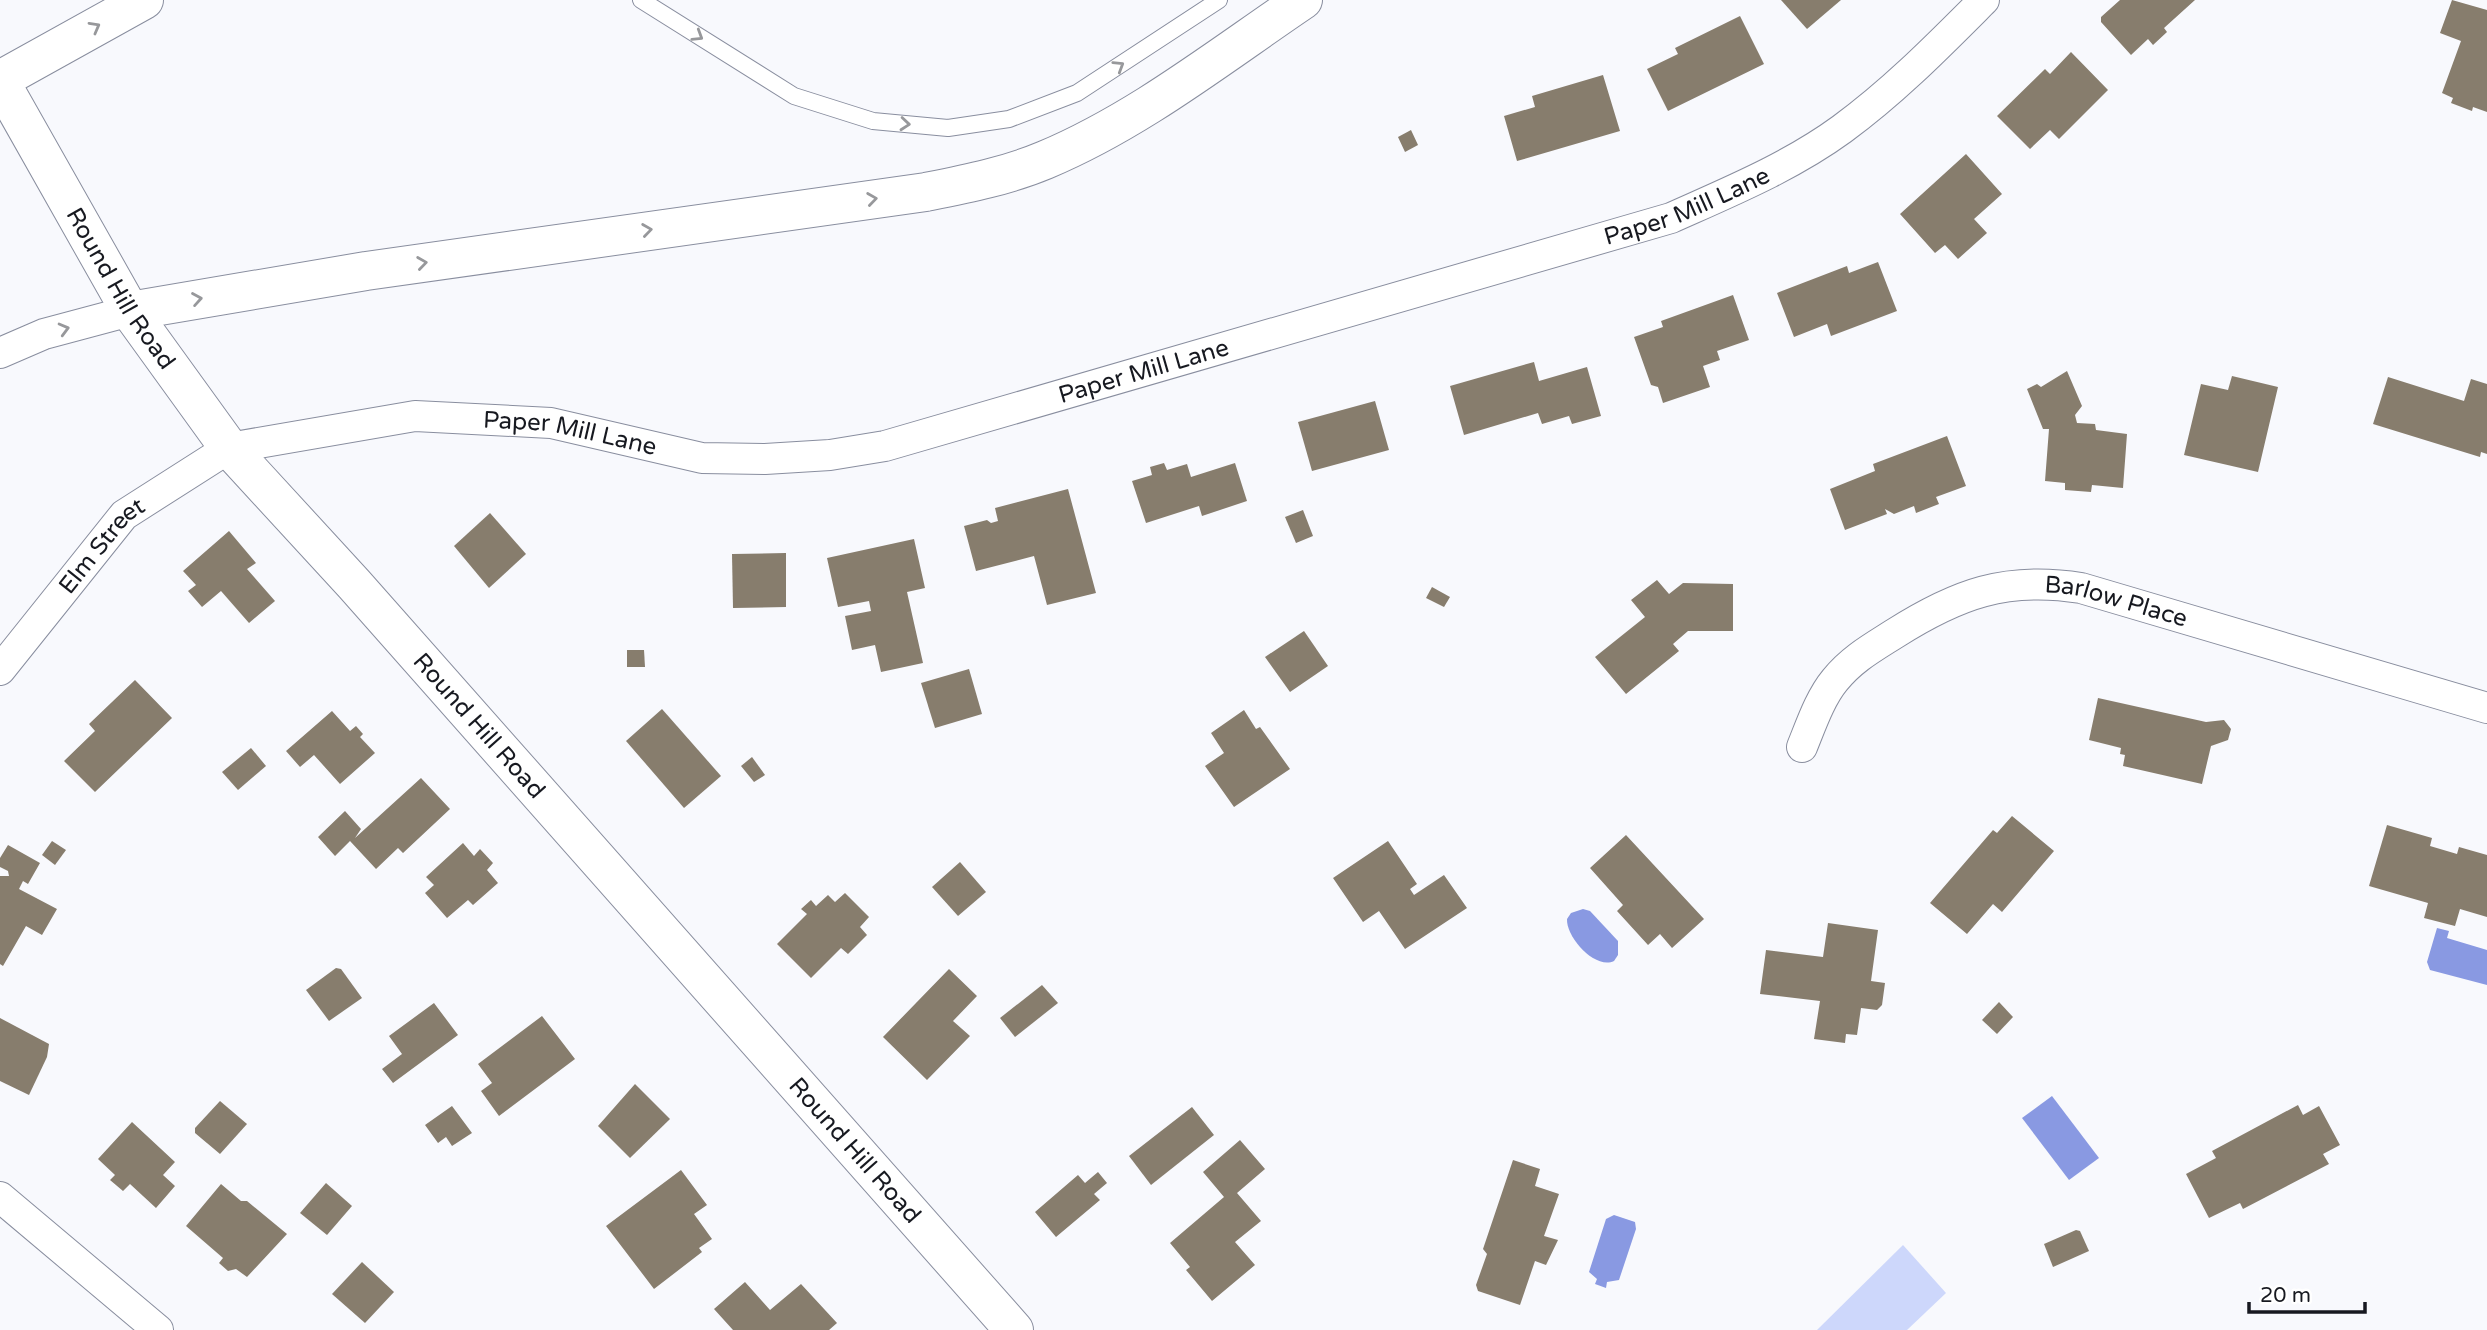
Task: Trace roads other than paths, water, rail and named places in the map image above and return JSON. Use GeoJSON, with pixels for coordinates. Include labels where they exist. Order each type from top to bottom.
{"type":"FeatureCollection","features":[{"type":"Feature","properties":{"kind":"main road"},"geometry":{"type":"LineString","coordinates":[[0,81],[144,0]]}},
{"type":"Feature","properties":{"kind":"main road"},"geometry":{"type":"LineString","coordinates":[[130,311],[366,271],[926,192],[981,181],[1043,161],[1096,136],[1150,104],[1303,0]]}},
{"type":"Feature","properties":{"kind":"main road","name":"Round Hill Road"},"geometry":{"type":"LineString","coordinates":[[0,81],[130,311],[229,448],[354,584],[1014,1330]]}},
{"type":"Feature","properties":{"kind":"street","name":"Paper Mill Lane"},"geometry":{"type":"LineString","coordinates":[[229,448],[415,416],[551,423],[702,458],[791,457],[885,446],[1671,218],[1762,178],[1840,131],[1906,78],[1984,0]]}},
{"type":"Feature","properties":{"kind":"street"},"geometry":{"type":"LineString","coordinates":[[0,353],[44,334],[130,311]]}},
{"type":"Feature","properties":{"kind":"street","name":"Elm Street"},"geometry":{"type":"LineString","coordinates":[[0,670],[124,515],[229,448]]}},
{"type":"Feature","properties":{"kind":"street","name":"Barlow Place"},"geometry":{"type":"LineString","coordinates":[[1802,747],[1833,682],[1853,659],[1934,609],[1973,592],[2047,582],[2081,588],[2487,708]]}},
{"type":"Feature","properties":{"kind":"street"},"geometry":{"type":"LineString","coordinates":[[0,1197],[158,1330]]}},
{"type":"Feature","properties":{"kind":"lane"},"geometry":{"type":"LineString","coordinates":[[641,0],[794,96],[873,121],[948,128],[1009,119],[1077,93],[1219,0]]}},
{"type":"Feature","properties":{"kind":"water"},"geometry":{"type":"Polygon","coordinates":[[[1583,909],[1590,911],[1618,941],[1618,955],[1614,961],[1598,961],[1576,943],[1567,919],[1571,913],[1583,909]]]}},
{"type":"Feature","properties":{"kind":"water"},"geometry":{"type":"Polygon","coordinates":[[[2437,928],[2449,931],[2447,938],[2487,950],[2487,985],[2430,970],[2427,962],[2437,928]]]}},
{"type":"Feature","properties":{"kind":"water"},"geometry":{"type":"Polygon","coordinates":[[[2052,1096],[2099,1158],[2069,1180],[2022,1118],[2052,1096]]]}},
{"type":"Feature","properties":{"kind":"water"},"geometry":{"type":"Polygon","coordinates":[[[1614,1215],[1635,1222],[1636,1229],[1619,1280],[1607,1282],[1606,1288],[1595,1284],[1597,1279],[1589,1272],[1606,1219],[1614,1215]]]}}]}
